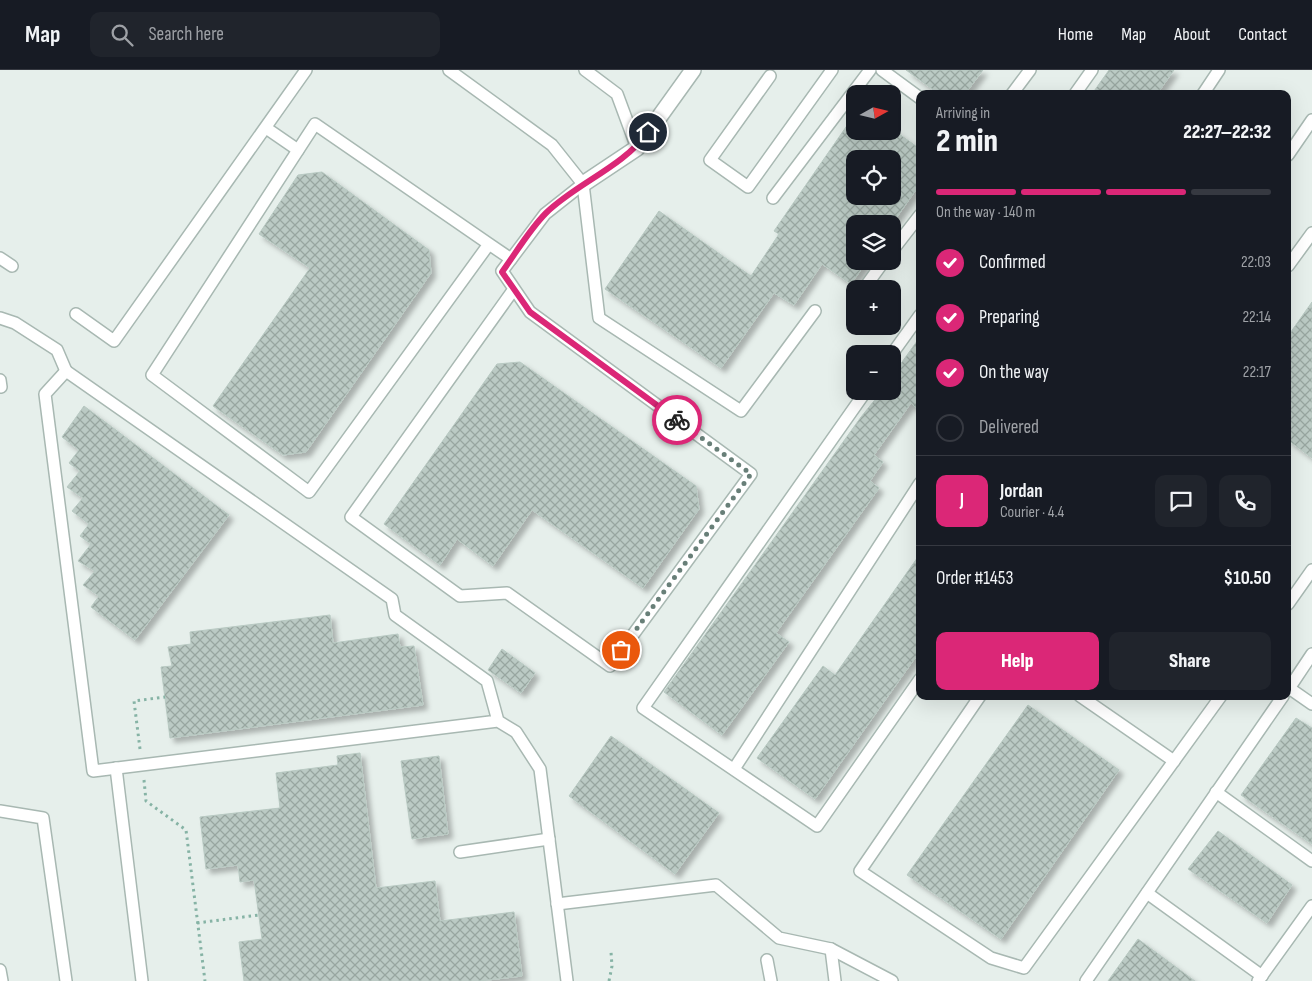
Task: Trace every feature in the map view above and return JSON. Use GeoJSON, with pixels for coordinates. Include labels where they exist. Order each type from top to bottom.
{"type":"FeatureCollection","features":[{"type":"Feature","properties":{"kind":"street"},"geometry":{"type":"LineString","coordinates":[[583,184],[637,148],[693,70]]}},
{"type":"Feature","properties":{"kind":"lane"},"geometry":{"type":"LineString","coordinates":[[76,314],[114,341],[306,70]]}},
{"type":"Feature","properties":{"kind":"lane"},"geometry":{"type":"LineString","coordinates":[[449,70],[552,145],[583,184],[599,318],[741,411],[815,311]]}},
{"type":"Feature","properties":{"kind":"lane"},"geometry":{"type":"LineString","coordinates":[[585,70],[617,94],[637,148]]}},
{"type":"Feature","properties":{"kind":"lane"},"geometry":{"type":"LineString","coordinates":[[770,76],[710,160],[748,187],[832,70]]}},
{"type":"Feature","properties":{"kind":"lane"},"geometry":{"type":"LineString","coordinates":[[774,198],[870,70]]}},
{"type":"Feature","properties":{"kind":"lane"},"geometry":{"type":"LineString","coordinates":[[882,70],[916,95]]}},
{"type":"Feature","properties":{"kind":"lane"},"geometry":{"type":"LineString","coordinates":[[1015,90],[1030,70]]}},
{"type":"Feature","properties":{"kind":"lane"},"geometry":{"type":"LineString","coordinates":[[1078,90],[1092,70]]}},
{"type":"Feature","properties":{"kind":"lane"},"geometry":{"type":"LineString","coordinates":[[1206,90],[1222,70]]}},
{"type":"Feature","properties":{"kind":"lane"},"geometry":{"type":"LineString","coordinates":[[1291,151],[1312,120]]}},
{"type":"Feature","properties":{"kind":"lane"},"geometry":{"type":"LineString","coordinates":[[489,244],[309,492],[152,375],[315,124],[511,259]]}},
{"type":"Feature","properties":{"kind":"lane"},"geometry":{"type":"LineString","coordinates":[[266,128],[298,150]]}},
{"type":"Feature","properties":{"kind":"lane"},"geometry":{"type":"LineString","coordinates":[[514,289],[351,517],[460,596],[507,592],[610,666],[751,474],[530,312],[514,289],[502,272],[545,214],[583,184]]}},
{"type":"Feature","properties":{"kind":"lane"},"geometry":{"type":"LineString","coordinates":[[901,239],[916,220]]}},
{"type":"Feature","properties":{"kind":"lane"},"geometry":{"type":"LineString","coordinates":[[1291,262],[1312,233]]}},
{"type":"Feature","properties":{"kind":"lane"},"geometry":{"type":"LineString","coordinates":[[0,258],[12,266]]}},
{"type":"Feature","properties":{"kind":"lane"},"geometry":{"type":"LineString","coordinates":[[0,318],[15,323],[57,350],[66,371],[392,599],[395,615],[487,681],[498,721]]}},
{"type":"Feature","properties":{"kind":"lane"},"geometry":{"type":"LineString","coordinates":[[898,345],[916,321]]}},
{"type":"Feature","properties":{"kind":"lane"},"geometry":{"type":"LineString","coordinates":[[66,371],[46,394],[93,771],[498,721],[516,732],[540,768],[567,981]]}},
{"type":"Feature","properties":{"kind":"lane"},"geometry":{"type":"LineString","coordinates":[[860,400],[643,708],[817,826],[916,685]]}},
{"type":"Feature","properties":{"kind":"lane"},"geometry":{"type":"LineString","coordinates":[[734,769],[916,488]]}},
{"type":"Feature","properties":{"kind":"lane"},"geometry":{"type":"LineString","coordinates":[[1291,600],[1312,570]]}},
{"type":"Feature","properties":{"kind":"lane"},"geometry":{"type":"LineString","coordinates":[[1291,684],[1312,654]]}},
{"type":"Feature","properties":{"kind":"lane"},"geometry":{"type":"LineString","coordinates":[[1291,694],[1312,704]]}},
{"type":"Feature","properties":{"kind":"lane"},"geometry":{"type":"LineString","coordinates":[[977,700],[860,871],[991,958],[1024,968],[1218,700]]}},
{"type":"Feature","properties":{"kind":"lane"},"geometry":{"type":"LineString","coordinates":[[1086,700],[1174,761]]}},
{"type":"Feature","properties":{"kind":"lane"},"geometry":{"type":"LineString","coordinates":[[1086,981],[1280,700]]}},
{"type":"Feature","properties":{"kind":"lane"},"geometry":{"type":"LineString","coordinates":[[116,768],[142,981]]}},
{"type":"Feature","properties":{"kind":"lane"},"geometry":{"type":"LineString","coordinates":[[1216,792],[1312,861]]}},
{"type":"Feature","properties":{"kind":"lane"},"geometry":{"type":"LineString","coordinates":[[0,811],[43,818],[66,981]]}},
{"type":"Feature","properties":{"kind":"lane"},"geometry":{"type":"LineString","coordinates":[[460,852],[549,839]]}},
{"type":"Feature","properties":{"kind":"lane"},"geometry":{"type":"LineString","coordinates":[[557,904],[716,885],[779,938],[831,949],[892,981]]}},
{"type":"Feature","properties":{"kind":"lane"},"geometry":{"type":"LineString","coordinates":[[1146,893],[1260,978],[1312,906]]}},
{"type":"Feature","properties":{"kind":"lane"},"geometry":{"type":"LineString","coordinates":[[831,949],[835,981]]}},
{"type":"Feature","properties":{"kind":"lane"},"geometry":{"type":"LineString","coordinates":[[767,960],[771,981]]}},
{"type":"Feature","properties":{"kind":"lane"},"geometry":{"type":"LineString","coordinates":[[0,970],[2,981]]}},
{"type":"Feature","properties":{"kind":"path"},"geometry":{"type":"LineString","coordinates":[[165,697],[134,700],[146,801],[186,830],[205,981]]}},
{"type":"Feature","properties":{"kind":"path"},"geometry":{"type":"LineString","coordinates":[[197,923],[258,915]]}},
{"type":"Feature","properties":{"kind":"path"},"geometry":{"type":"LineString","coordinates":[[609,981],[612,966],[611,952]]}},
{"type":"Feature","properties":{"kind":"building"},"geometry":{"type":"Polygon","coordinates":[[[906,70],[983,70],[968,90],[934,90],[906,70]]]}},
{"type":"Feature","properties":{"kind":"building"},"geometry":{"type":"Polygon","coordinates":[[[1109,70],[1174,70],[1160,90],[1095,90],[1109,70]]]}},
{"type":"Feature","properties":{"kind":"building"},"geometry":{"type":"Polygon","coordinates":[[[846,127],[846,140],[901,140],[901,135],[916,146],[916,190],[898,215],[846,215],[846,270],[861,270],[854,280],[846,281],[822,264],[794,305],[774,293],[721,368],[605,289],[659,211],[751,276],[779,234],[774,231],[846,127]]]}},
{"type":"Feature","properties":{"kind":"building"},"geometry":{"type":"Polygon","coordinates":[[[322,172],[429,250],[431,273],[306,452],[283,455],[213,406],[310,268],[259,234],[298,175],[322,172]]]}},
{"type":"Feature","properties":{"kind":"building"},"geometry":{"type":"Polygon","coordinates":[[[1312,302],[1312,458],[1291,442],[1291,332],[1312,302]]]}},
{"type":"Feature","properties":{"kind":"building"},"geometry":{"type":"Polygon","coordinates":[[[916,343],[916,408],[911,403],[874,455],[883,462],[870,481],[879,488],[776,633],[789,642],[722,735],[664,692],[875,400],[901,400],[901,363],[916,343]]]}},
{"type":"Feature","properties":{"kind":"building"},"geometry":{"type":"Polygon","coordinates":[[[520,362],[696,486],[699,509],[643,588],[532,510],[493,566],[457,539],[440,565],[384,524],[497,364],[520,362]]]}},
{"type":"Feature","properties":{"kind":"building"},"geometry":{"type":"Polygon","coordinates":[[[84,406],[229,515],[135,640],[91,607],[99,596],[83,585],[95,571],[78,561],[91,544],[80,536],[89,524],[72,511],[83,498],[67,487],[80,471],[69,463],[79,450],[62,437],[84,406]]]}},
{"type":"Feature","properties":{"kind":"building"},"geometry":{"type":"Polygon","coordinates":[[[916,560],[916,657],[815,799],[757,758],[823,666],[835,675],[916,560]]]}},
{"type":"Feature","properties":{"kind":"building"},"geometry":{"type":"Polygon","coordinates":[[[330,615],[333,643],[398,634],[400,647],[414,646],[423,705],[170,738],[161,667],[172,666],[168,647],[191,644],[190,632],[330,615]]]}},
{"type":"Feature","properties":{"kind":"building"},"geometry":{"type":"Polygon","coordinates":[[[502,649],[535,673],[521,693],[488,670],[502,649]]]}},
{"type":"Feature","properties":{"kind":"building"},"geometry":{"type":"Polygon","coordinates":[[[1028,705],[1119,770],[1001,939],[907,875],[1028,705]]]}},
{"type":"Feature","properties":{"kind":"building"},"geometry":{"type":"Polygon","coordinates":[[[1296,718],[1312,728],[1312,844],[1241,795],[1296,718]]]}},
{"type":"Feature","properties":{"kind":"building"},"geometry":{"type":"Polygon","coordinates":[[[611,736],[719,813],[675,874],[569,796],[611,736]]]}},
{"type":"Feature","properties":{"kind":"building"},"geometry":{"type":"Polygon","coordinates":[[[360,753],[376,888],[435,881],[440,921],[514,912],[522,976],[479,981],[244,981],[239,942],[262,939],[254,880],[240,882],[238,865],[206,869],[200,817],[280,808],[276,773],[338,765],[337,756],[360,753]]]}},
{"type":"Feature","properties":{"kind":"building"},"geometry":{"type":"Polygon","coordinates":[[[439,756],[448,834],[412,839],[401,761],[439,756]]]}},
{"type":"Feature","properties":{"kind":"building"},"geometry":{"type":"Polygon","coordinates":[[[1218,831],[1292,885],[1267,923],[1188,869],[1218,831]]]}},
{"type":"Feature","properties":{"kind":"building"},"geometry":{"type":"Polygon","coordinates":[[[1138,939],[1195,981],[1108,981],[1138,939]]]}},
{"type":"Feature","properties":{"kind":"way so far"},"geometry":{"type":"LineString","coordinates":[[621,650],[751,474],[677,420]]}},
{"type":"Feature","properties":{"kind":"route"},"geometry":{"type":"LineString","coordinates":[[648,132],[637,148],[583,184],[545,214],[502,272],[530,312],[677,420]]}}]}
